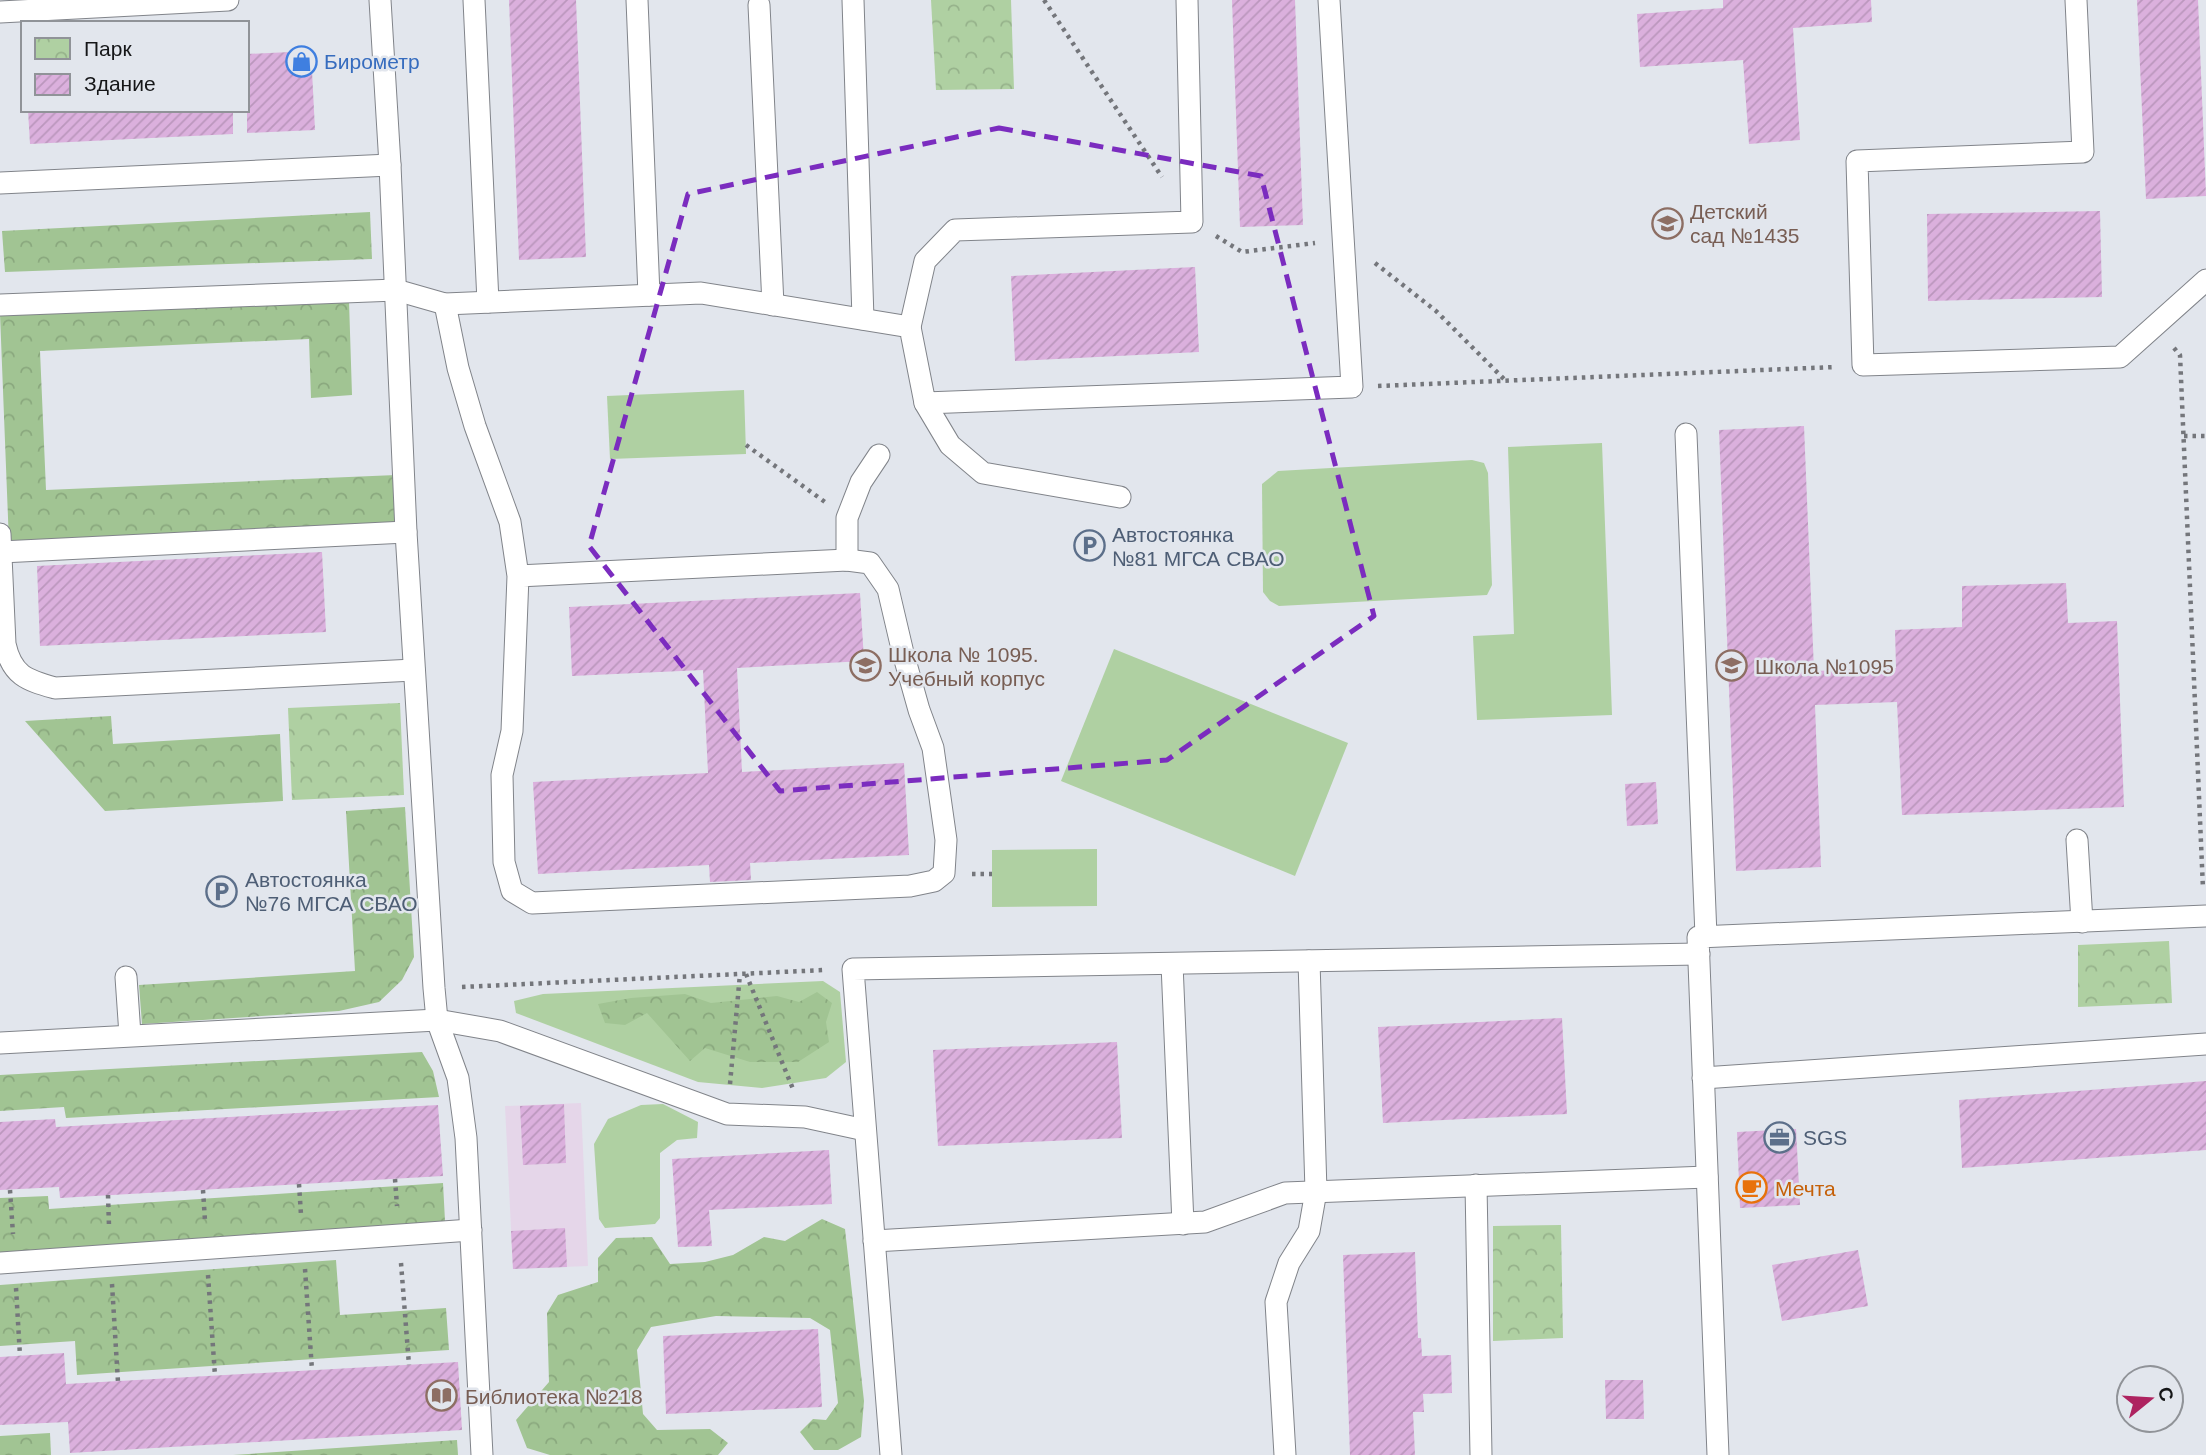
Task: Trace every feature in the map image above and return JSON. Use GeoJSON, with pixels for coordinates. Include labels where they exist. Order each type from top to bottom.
{"type":"FeatureCollection","features":[{"type":"Feature","properties":{"kind":"lane"},"geometry":{"type":"LineString","coordinates":[[0,12],[228,0]]}},
{"type":"Feature","properties":{"kind":"lane"},"geometry":{"type":"LineString","coordinates":[[380,0],[406,532],[434,988],[437,1020],[457,1078],[466,1138],[482,1455]]}},
{"type":"Feature","properties":{"kind":"lane"},"geometry":{"type":"LineString","coordinates":[[474,0],[488,302]]}},
{"type":"Feature","properties":{"kind":"lane"},"geometry":{"type":"LineString","coordinates":[[637,0],[649,295]]}},
{"type":"Feature","properties":{"kind":"lane"},"geometry":{"type":"LineString","coordinates":[[853,0],[863,319]]}},
{"type":"Feature","properties":{"kind":"lane"},"geometry":{"type":"LineString","coordinates":[[1120,497],[982,473],[950,445],[925,403],[910,327],[925,261],[955,230],[1192,222],[1187,0]]}},
{"type":"Feature","properties":{"kind":"lane"},"geometry":{"type":"LineString","coordinates":[[925,403],[1352,387],[1329,0]]}},
{"type":"Feature","properties":{"kind":"lane"},"geometry":{"type":"LineString","coordinates":[[2076,0],[2083,152],[1857,161],[1863,365],[2120,357],[2206,280]]}},
{"type":"Feature","properties":{"kind":"lane"},"geometry":{"type":"LineString","coordinates":[[759,5],[773,305]]}},
{"type":"Feature","properties":{"kind":"lane"},"geometry":{"type":"LineString","coordinates":[[0,183],[390,165]]}},
{"type":"Feature","properties":{"kind":"lane"},"geometry":{"type":"LineString","coordinates":[[0,305],[396,290],[445,304],[701,293],[910,327]]}},
{"type":"Feature","properties":{"kind":"lane"},"geometry":{"type":"LineString","coordinates":[[445,304],[471,414],[510,522],[518,576],[512,731],[502,775],[504,862],[512,891],[532,903],[546,903],[910,886],[934,881],[953,873],[933,748],[906,665],[888,589],[870,563],[847,560],[518,576]]}},
{"type":"Feature","properties":{"kind":"lane"},"geometry":{"type":"LineString","coordinates":[[1686,434],[1702,945],[1703,1078],[1718,1455]]}},
{"type":"Feature","properties":{"kind":"lane"},"geometry":{"type":"LineString","coordinates":[[847,560],[847,518],[861,482],[879,455]]}},
{"type":"Feature","properties":{"kind":"lane"},"geometry":{"type":"LineString","coordinates":[[406,532],[1,543],[5,644],[8,658],[25,679],[55,688],[414,670]]}},
{"type":"Feature","properties":{"kind":"lane"},"geometry":{"type":"LineString","coordinates":[[2077,840],[2082,922]]}},
{"type":"Feature","properties":{"kind":"lane"},"geometry":{"type":"LineString","coordinates":[[891,1455],[853,969],[1309,961],[1702,945],[2205,916]]}},
{"type":"Feature","properties":{"kind":"lane"},"geometry":{"type":"LineString","coordinates":[[1285,1455],[1276,1302],[1289,1263],[1309,1231],[1316,1191],[1309,961]]}},
{"type":"Feature","properties":{"kind":"lane"},"geometry":{"type":"LineString","coordinates":[[1172,964],[1183,1224]]}},
{"type":"Feature","properties":{"kind":"lane"},"geometry":{"type":"LineString","coordinates":[[126,977],[130,1035]]}},
{"type":"Feature","properties":{"kind":"lane"},"geometry":{"type":"LineString","coordinates":[[0,1043],[437,1020],[500,1031],[727,1114],[805,1117],[864,1130]]}},
{"type":"Feature","properties":{"kind":"lane"},"geometry":{"type":"LineString","coordinates":[[1703,1078],[2206,1044]]}},
{"type":"Feature","properties":{"kind":"lane"},"geometry":{"type":"LineString","coordinates":[[874,1241],[1205,1222],[1285,1193],[1707,1177]]}},
{"type":"Feature","properties":{"kind":"lane"},"geometry":{"type":"LineString","coordinates":[[1476,1185],[1481,1455]]}},
{"type":"Feature","properties":{"kind":"lane"},"geometry":{"type":"LineString","coordinates":[[7,1262],[471,1230]]}},
{"type":"Feature","properties":{"kind":"path"},"geometry":{"type":"LineString","coordinates":[[1044,0],[1163,178]]}},
{"type":"Feature","properties":{"kind":"path"},"geometry":{"type":"LineString","coordinates":[[1192,222],[1242,251],[1343,239],[1436,311],[1506,381]]}},
{"type":"Feature","properties":{"kind":"path"},"geometry":{"type":"LineString","coordinates":[[2155,326],[2180,355],[2205,916]]}},
{"type":"Feature","properties":{"kind":"path"},"geometry":{"type":"LineString","coordinates":[[1352,387],[1863,365]]}},
{"type":"Feature","properties":{"kind":"path"},"geometry":{"type":"LineString","coordinates":[[2183,436],[2206,436]]}},
{"type":"Feature","properties":{"kind":"path"},"geometry":{"type":"LineString","coordinates":[[746,445],[847,518]]}},
{"type":"Feature","properties":{"kind":"path"},"geometry":{"type":"LineString","coordinates":[[985,874],[992,874]]}},
{"type":"Feature","properties":{"kind":"path"},"geometry":{"type":"LineString","coordinates":[[434,988],[853,969]]}},
{"type":"Feature","properties":{"kind":"path"},"geometry":{"type":"LineString","coordinates":[[727,1114],[743,974]]}},
{"type":"Feature","properties":{"kind":"path"},"geometry":{"type":"LineString","coordinates":[[743,974],[805,1117]]}},
{"type":"Feature","properties":{"kind":"path"},"geometry":{"type":"LineString","coordinates":[[395,1179],[409,1365]]}},
{"type":"Feature","properties":{"kind":"path"},"geometry":{"type":"LineString","coordinates":[[299,1184],[312,1370]]}},
{"type":"Feature","properties":{"kind":"path"},"geometry":{"type":"LineString","coordinates":[[10,1189],[7,1262],[20,1356]]}},
{"type":"Feature","properties":{"kind":"path"},"geometry":{"type":"LineString","coordinates":[[207,1248],[215,1376]]}},
{"type":"Feature","properties":{"kind":"path"},"geometry":{"type":"LineString","coordinates":[[111,1255],[118,1382]]}},
{"type":"Feature","properties":{"kind":"highlighted area"},"geometry":{"type":"Polygon","coordinates":[[[999,128],[1261,176],[1374,616],[1167,760],[780,791],[589,546],[688,194],[999,128]]]}},
{"type":"Feature","properties":{"kind":"shaded area"},"geometry":{"type":"Polygon","coordinates":[[[581,1103],[588,1266],[513,1269],[505,1106],[581,1103]]]}},
{"type":"Feature","properties":{"kind":"green space"},"geometry":{"type":"Polygon","coordinates":[[[931,0],[1011,0],[1014,89],[936,90],[931,0]]]}},
{"type":"Feature","properties":{"kind":"green space"},"geometry":{"type":"Polygon","coordinates":[[[370,212],[372,259],[5,272],[2,231],[370,212]]]}},
{"type":"Feature","properties":{"kind":"green space"},"geometry":{"type":"Polygon","coordinates":[[[349,301],[352,395],[311,398],[309,339],[40,351],[46,490],[396,475],[399,525],[9,543],[0,314],[349,301]]]}},
{"type":"Feature","properties":{"kind":"green space"},"geometry":{"type":"Polygon","coordinates":[[[744,390],[746,454],[610,459],[607,396],[744,390]]]}},
{"type":"Feature","properties":{"kind":"green space"},"geometry":{"type":"Polygon","coordinates":[[[1602,443],[1612,715],[1477,720],[1473,636],[1514,634],[1508,447],[1602,443]]]}},
{"type":"Feature","properties":{"kind":"green space"},"geometry":{"type":"Polygon","coordinates":[[[1472,460],[1484,463],[1488,473],[1492,585],[1487,595],[1279,606],[1270,601],[1263,592],[1262,484],[1278,471],[1472,460]]]}},
{"type":"Feature","properties":{"kind":"green space"},"geometry":{"type":"Polygon","coordinates":[[[1114,649],[1348,743],[1295,876],[1061,781],[1114,649]]]}},
{"type":"Feature","properties":{"kind":"green space"},"geometry":{"type":"Polygon","coordinates":[[[400,703],[404,795],[292,800],[288,708],[400,703]]]}},
{"type":"Feature","properties":{"kind":"green space"},"geometry":{"type":"Polygon","coordinates":[[[111,716],[113,744],[280,734],[283,801],[105,811],[25,721],[111,716]]]}},
{"type":"Feature","properties":{"kind":"green space"},"geometry":{"type":"Polygon","coordinates":[[[405,807],[414,957],[402,980],[379,1002],[339,1011],[142,1024],[139,985],[355,971],[346,811],[405,807]]]}},
{"type":"Feature","properties":{"kind":"green space"},"geometry":{"type":"Polygon","coordinates":[[[1097,849],[1097,906],[992,907],[992,850],[1097,849]]]}},
{"type":"Feature","properties":{"kind":"green space"},"geometry":{"type":"Polygon","coordinates":[[[2169,941],[2172,1003],[2078,1007],[2078,945],[2169,941]]]}},
{"type":"Feature","properties":{"kind":"green space"},"geometry":{"type":"Polygon","coordinates":[[[823,981],[840,992],[846,1062],[826,1078],[762,1088],[698,1082],[516,1013],[514,1001],[543,994],[823,981]]]}},
{"type":"Feature","properties":{"kind":"green space"},"geometry":{"type":"Polygon","coordinates":[[[817,992],[832,1003],[826,1022],[829,1042],[798,1062],[750,1062],[705,1048],[690,1061],[647,1013],[625,1025],[605,1023],[598,1004],[631,998],[685,994],[711,1003],[777,996],[799,1002],[817,992]]]}},
{"type":"Feature","properties":{"kind":"green space"},"geometry":{"type":"Polygon","coordinates":[[[422,1052],[433,1071],[439,1097],[66,1118],[64,1107],[0,1111],[0,1075],[422,1052]]]}},
{"type":"Feature","properties":{"kind":"green space"},"geometry":{"type":"Polygon","coordinates":[[[663,1104],[698,1122],[697,1138],[677,1140],[660,1153],[660,1218],[655,1224],[605,1228],[599,1219],[594,1144],[608,1119],[641,1105],[663,1104]]]}},
{"type":"Feature","properties":{"kind":"green space"},"geometry":{"type":"Polygon","coordinates":[[[443,1183],[445,1221],[0,1253],[0,1198],[48,1196],[49,1209],[443,1183]]]}},
{"type":"Feature","properties":{"kind":"green space"},"geometry":{"type":"Polygon","coordinates":[[[822,1219],[845,1229],[864,1401],[861,1437],[838,1450],[814,1450],[800,1432],[813,1419],[826,1420],[838,1403],[830,1330],[810,1318],[716,1316],[651,1327],[637,1350],[643,1414],[657,1430],[710,1429],[728,1443],[718,1455],[550,1455],[527,1448],[516,1420],[549,1382],[547,1313],[558,1295],[598,1282],[598,1258],[616,1238],[652,1237],[670,1264],[705,1262],[733,1255],[764,1237],[785,1241],[822,1219]]]}},
{"type":"Feature","properties":{"kind":"green space"},"geometry":{"type":"Polygon","coordinates":[[[1561,1225],[1563,1338],[1493,1341],[1493,1226],[1561,1225]]]}},
{"type":"Feature","properties":{"kind":"green space"},"geometry":{"type":"Polygon","coordinates":[[[336,1260],[340,1315],[446,1308],[449,1350],[77,1375],[75,1341],[0,1346],[0,1285],[336,1260]]]}},
{"type":"Feature","properties":{"kind":"green space"},"geometry":{"type":"Polygon","coordinates":[[[50,1433],[51,1455],[0,1455],[0,1436],[50,1433]]]}},
{"type":"Feature","properties":{"kind":"green space"},"geometry":{"type":"Polygon","coordinates":[[[457,1440],[458,1455],[233,1455],[457,1440]]]}},
{"type":"Feature","properties":{"kind":"building"},"geometry":{"type":"Polygon","coordinates":[[[509,0],[576,0],[586,257],[519,260],[509,0]]]}},
{"type":"Feature","properties":{"kind":"building"},"geometry":{"type":"Polygon","coordinates":[[[1232,0],[1295,0],[1303,225],[1240,227],[1232,0]]]}},
{"type":"Feature","properties":{"kind":"building"},"geometry":{"type":"Polygon","coordinates":[[[1723,0],[1871,0],[1872,22],[1793,28],[1800,140],[1749,144],[1743,60],[1640,67],[1637,14],[1723,8],[1723,0]]]}},
{"type":"Feature","properties":{"kind":"building"},"geometry":{"type":"Polygon","coordinates":[[[2137,0],[2198,0],[2206,196],[2146,199],[2137,0]]]}},
{"type":"Feature","properties":{"kind":"building"},"geometry":{"type":"Polygon","coordinates":[[[311,51],[315,130],[247,133],[248,54],[311,51]]]}},
{"type":"Feature","properties":{"kind":"building"},"geometry":{"type":"Polygon","coordinates":[[[28,112],[233,112],[233,134],[30,144],[28,112]]]}},
{"type":"Feature","properties":{"kind":"building"},"geometry":{"type":"Polygon","coordinates":[[[2100,211],[2102,297],[1928,301],[1927,214],[2100,211]]]}},
{"type":"Feature","properties":{"kind":"building"},"geometry":{"type":"Polygon","coordinates":[[[1195,267],[1199,352],[1015,361],[1011,276],[1195,267]]]}},
{"type":"Feature","properties":{"kind":"building"},"geometry":{"type":"Polygon","coordinates":[[[1804,426],[1814,671],[1896,668],[1895,630],[1962,627],[1962,586],[2066,583],[2068,623],[2117,621],[2124,807],[1902,815],[1897,702],[1815,705],[1821,867],[1736,871],[1719,430],[1804,426]]]}},
{"type":"Feature","properties":{"kind":"building"},"geometry":{"type":"Polygon","coordinates":[[[322,552],[326,632],[40,646],[37,566],[322,552]]]}},
{"type":"Feature","properties":{"kind":"building"},"geometry":{"type":"Polygon","coordinates":[[[860,593],[864,661],[737,668],[742,772],[904,763],[909,855],[750,863],[751,880],[710,882],[709,865],[538,874],[533,782],[708,773],[703,670],[572,676],[569,607],[860,593]]]}},
{"type":"Feature","properties":{"kind":"building"},"geometry":{"type":"Polygon","coordinates":[[[1656,782],[1658,824],[1627,826],[1625,784],[1656,782]]]}},
{"type":"Feature","properties":{"kind":"building"},"geometry":{"type":"Polygon","coordinates":[[[1562,1018],[1567,1114],[1383,1123],[1378,1027],[1562,1018]]]}},
{"type":"Feature","properties":{"kind":"building"},"geometry":{"type":"Polygon","coordinates":[[[1117,1042],[1122,1138],[938,1146],[933,1050],[1117,1042]]]}},
{"type":"Feature","properties":{"kind":"building"},"geometry":{"type":"Polygon","coordinates":[[[2206,1081],[2206,1150],[1962,1168],[1959,1100],[2206,1081]]]}},
{"type":"Feature","properties":{"kind":"building"},"geometry":{"type":"Polygon","coordinates":[[[564,1104],[566,1163],[523,1165],[520,1106],[564,1104]]]}},
{"type":"Feature","properties":{"kind":"building"},"geometry":{"type":"Polygon","coordinates":[[[438,1105],[443,1176],[60,1198],[59,1187],[0,1190],[0,1122],[55,1119],[56,1127],[438,1105]]]}},
{"type":"Feature","properties":{"kind":"building"},"geometry":{"type":"Polygon","coordinates":[[[1796,1129],[1800,1205],[1740,1208],[1737,1132],[1796,1129]]]}},
{"type":"Feature","properties":{"kind":"building"},"geometry":{"type":"Polygon","coordinates":[[[829,1150],[832,1204],[709,1210],[712,1246],[678,1247],[672,1159],[829,1150]]]}},
{"type":"Feature","properties":{"kind":"building"},"geometry":{"type":"Polygon","coordinates":[[[565,1228],[567,1267],[513,1269],[511,1231],[565,1228]]]}},
{"type":"Feature","properties":{"kind":"building"},"geometry":{"type":"Polygon","coordinates":[[[1858,1250],[1868,1306],[1782,1321],[1772,1265],[1858,1250]]]}},
{"type":"Feature","properties":{"kind":"building"},"geometry":{"type":"Polygon","coordinates":[[[1415,1252],[1418,1338],[1421,1338],[1422,1356],[1451,1355],[1452,1393],[1423,1394],[1424,1412],[1413,1412],[1415,1455],[1350,1455],[1343,1255],[1415,1252]]]}},
{"type":"Feature","properties":{"kind":"building"},"geometry":{"type":"Polygon","coordinates":[[[818,1329],[822,1407],[666,1414],[663,1336],[818,1329]]]}},
{"type":"Feature","properties":{"kind":"building"},"geometry":{"type":"Polygon","coordinates":[[[64,1353],[66,1384],[458,1362],[462,1430],[70,1453],[68,1422],[0,1425],[0,1357],[64,1353]]]}},
{"type":"Feature","properties":{"kind":"building"},"geometry":{"type":"Polygon","coordinates":[[[1605,1380],[1643,1380],[1644,1419],[1606,1419],[1605,1380]]]}},
{"type":"Feature","properties":{"kind":"place","name":"Бирометр"},"geometry":{"type":"Point","coordinates":[301,61]}},
{"type":"Feature","properties":{"kind":"place","name":"Детский сад №1435"},"geometry":{"type":"Point","coordinates":[1667,223]}},
{"type":"Feature","properties":{"kind":"place","name":"Автостоянка №81 МГСА СВАО"},"geometry":{"type":"Point","coordinates":[1089,546]}},
{"type":"Feature","properties":{"kind":"place","name":"Школа № 1095. Учебный корпус"},"geometry":{"type":"Point","coordinates":[865,666]}},
{"type":"Feature","properties":{"kind":"place","name":"Школа №1095"},"geometry":{"type":"Point","coordinates":[1732,666]}},
{"type":"Feature","properties":{"kind":"place","name":"Автостоянка №76 МГСА СВАО"},"geometry":{"type":"Point","coordinates":[222,891]}},
{"type":"Feature","properties":{"kind":"place","name":"SGS"},"geometry":{"type":"Point","coordinates":[1780,1137]}},
{"type":"Feature","properties":{"kind":"place","name":"Мечта"},"geometry":{"type":"Point","coordinates":[1752,1188]}},
{"type":"Feature","properties":{"kind":"place","name":"Библиотека №218"},"geometry":{"type":"Point","coordinates":[442,1396]}}]}
